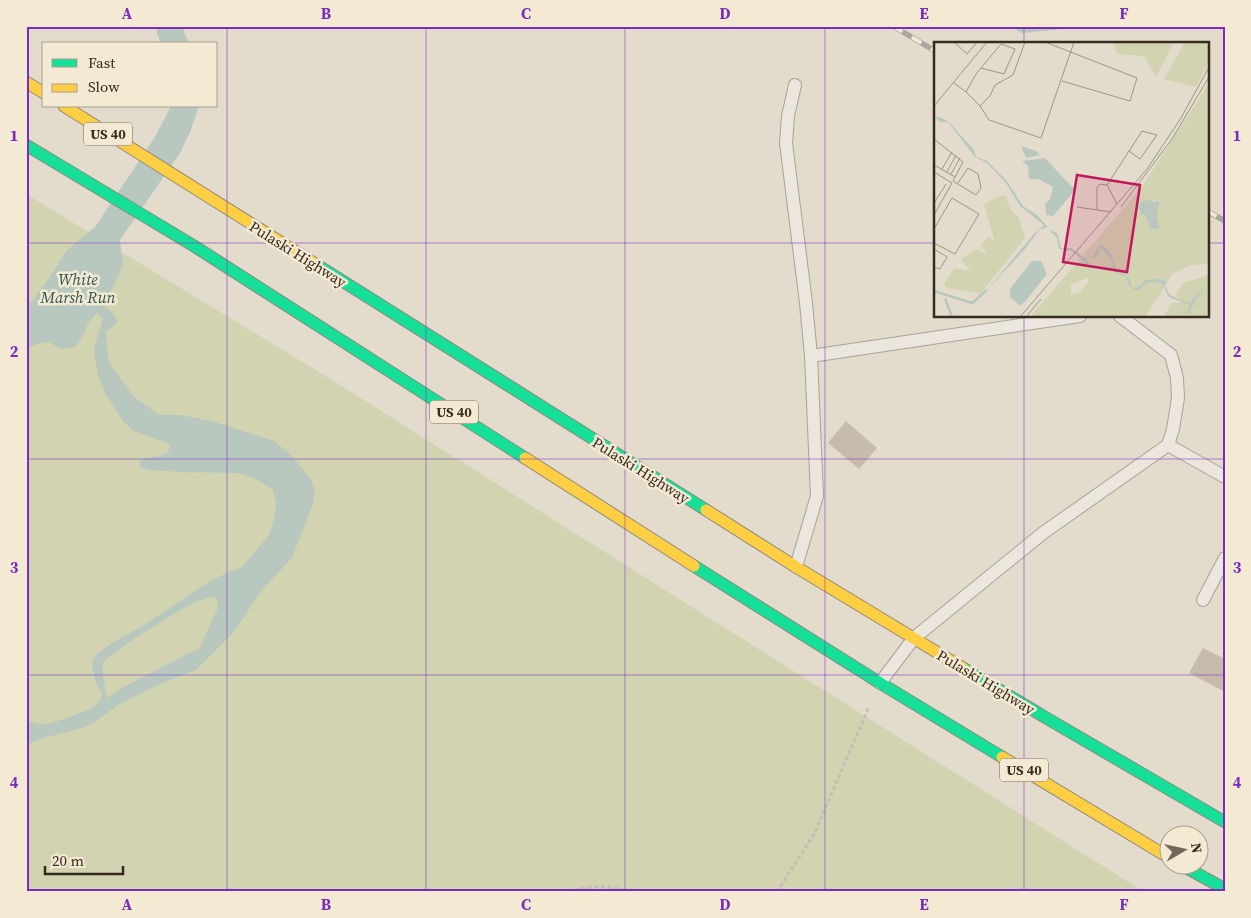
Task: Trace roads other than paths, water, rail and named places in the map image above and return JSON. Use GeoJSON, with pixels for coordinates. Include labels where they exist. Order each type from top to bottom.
{"type":"FeatureCollection","features":[{"type":"Feature","properties":{"kind":"highway"},"geometry":{"type":"LineString","coordinates":[[26,82],[42,92]]}},
{"type":"Feature","properties":{"kind":"highway","name":"Pulaski Highway"},"geometry":{"type":"LineString","coordinates":[[67,108],[796,567],[1048,719],[1225,822]]}},
{"type":"Feature","properties":{"kind":"highway","name":"US 40"},"geometry":{"type":"LineString","coordinates":[[26,144],[194,246],[880,683],[1158,851]]}},
{"type":"Feature","properties":{"kind":"highway"},"geometry":{"type":"LineString","coordinates":[[1201,876],[1225,889]]}},
{"type":"Feature","properties":{"kind":"lane"},"geometry":{"type":"LineString","coordinates":[[795,85],[788,116],[786,143],[806,303],[813,388],[817,496],[796,567]]}},
{"type":"Feature","properties":{"kind":"lane"},"geometry":{"type":"LineString","coordinates":[[810,356],[1066,318]]}},
{"type":"Feature","properties":{"kind":"lane"},"geometry":{"type":"LineString","coordinates":[[880,683],[914,638],[1043,533],[1168,445],[1173,429],[1178,398],[1177,378],[1171,355],[1123,318]]}},
{"type":"Feature","properties":{"kind":"lane"},"geometry":{"type":"LineString","coordinates":[[1168,445],[1225,477]]}},
{"type":"Feature","properties":{"kind":"lane"},"geometry":{"type":"LineString","coordinates":[[1204,600],[1225,558]]}},
{"type":"Feature","properties":{"kind":"water"},"geometry":{"type":"Polygon","coordinates":[[[156,26],[183,26],[189,42],[160,42],[156,26]]]}},
{"type":"Feature","properties":{"kind":"water"},"geometry":{"type":"Polygon","coordinates":[[[1010,26],[1064,26],[1064,29],[1022,33],[1010,26]]]}},
{"type":"Feature","properties":{"kind":"water","name":"White Marsh Run"},"geometry":{"type":"Polygon","coordinates":[[[170,108],[198,108],[180,153],[120,240],[123,264],[103,305],[112,313],[117,323],[106,332],[110,364],[134,397],[159,415],[180,415],[212,421],[274,441],[290,454],[311,479],[315,492],[313,504],[292,558],[261,591],[234,632],[196,670],[162,683],[118,705],[98,720],[83,728],[43,738],[26,745],[26,720],[40,724],[50,723],[84,712],[98,703],[102,694],[95,681],[93,670],[92,663],[96,655],[107,646],[147,623],[213,579],[242,567],[269,535],[274,519],[276,503],[273,490],[258,480],[238,473],[181,472],[149,470],[140,467],[140,460],[165,454],[170,446],[132,430],[123,421],[105,393],[98,375],[95,359],[94,347],[103,319],[97,313],[88,323],[84,334],[75,347],[62,349],[48,342],[26,348],[26,306],[32,301],[52,274],[66,251],[95,227],[155,137],[170,108]],[[214,597],[200,600],[164,620],[103,662],[107,698],[122,688],[199,649],[217,610],[218,600],[214,597]]]}},
{"type":"Feature","properties":{"kind":"railway"},"geometry":{"type":"LineString","coordinates":[[893,26],[934,50]]}},
{"type":"Feature","properties":{"kind":"railway"},"geometry":{"type":"LineString","coordinates":[[1208,212],[1225,221]]}}]}
